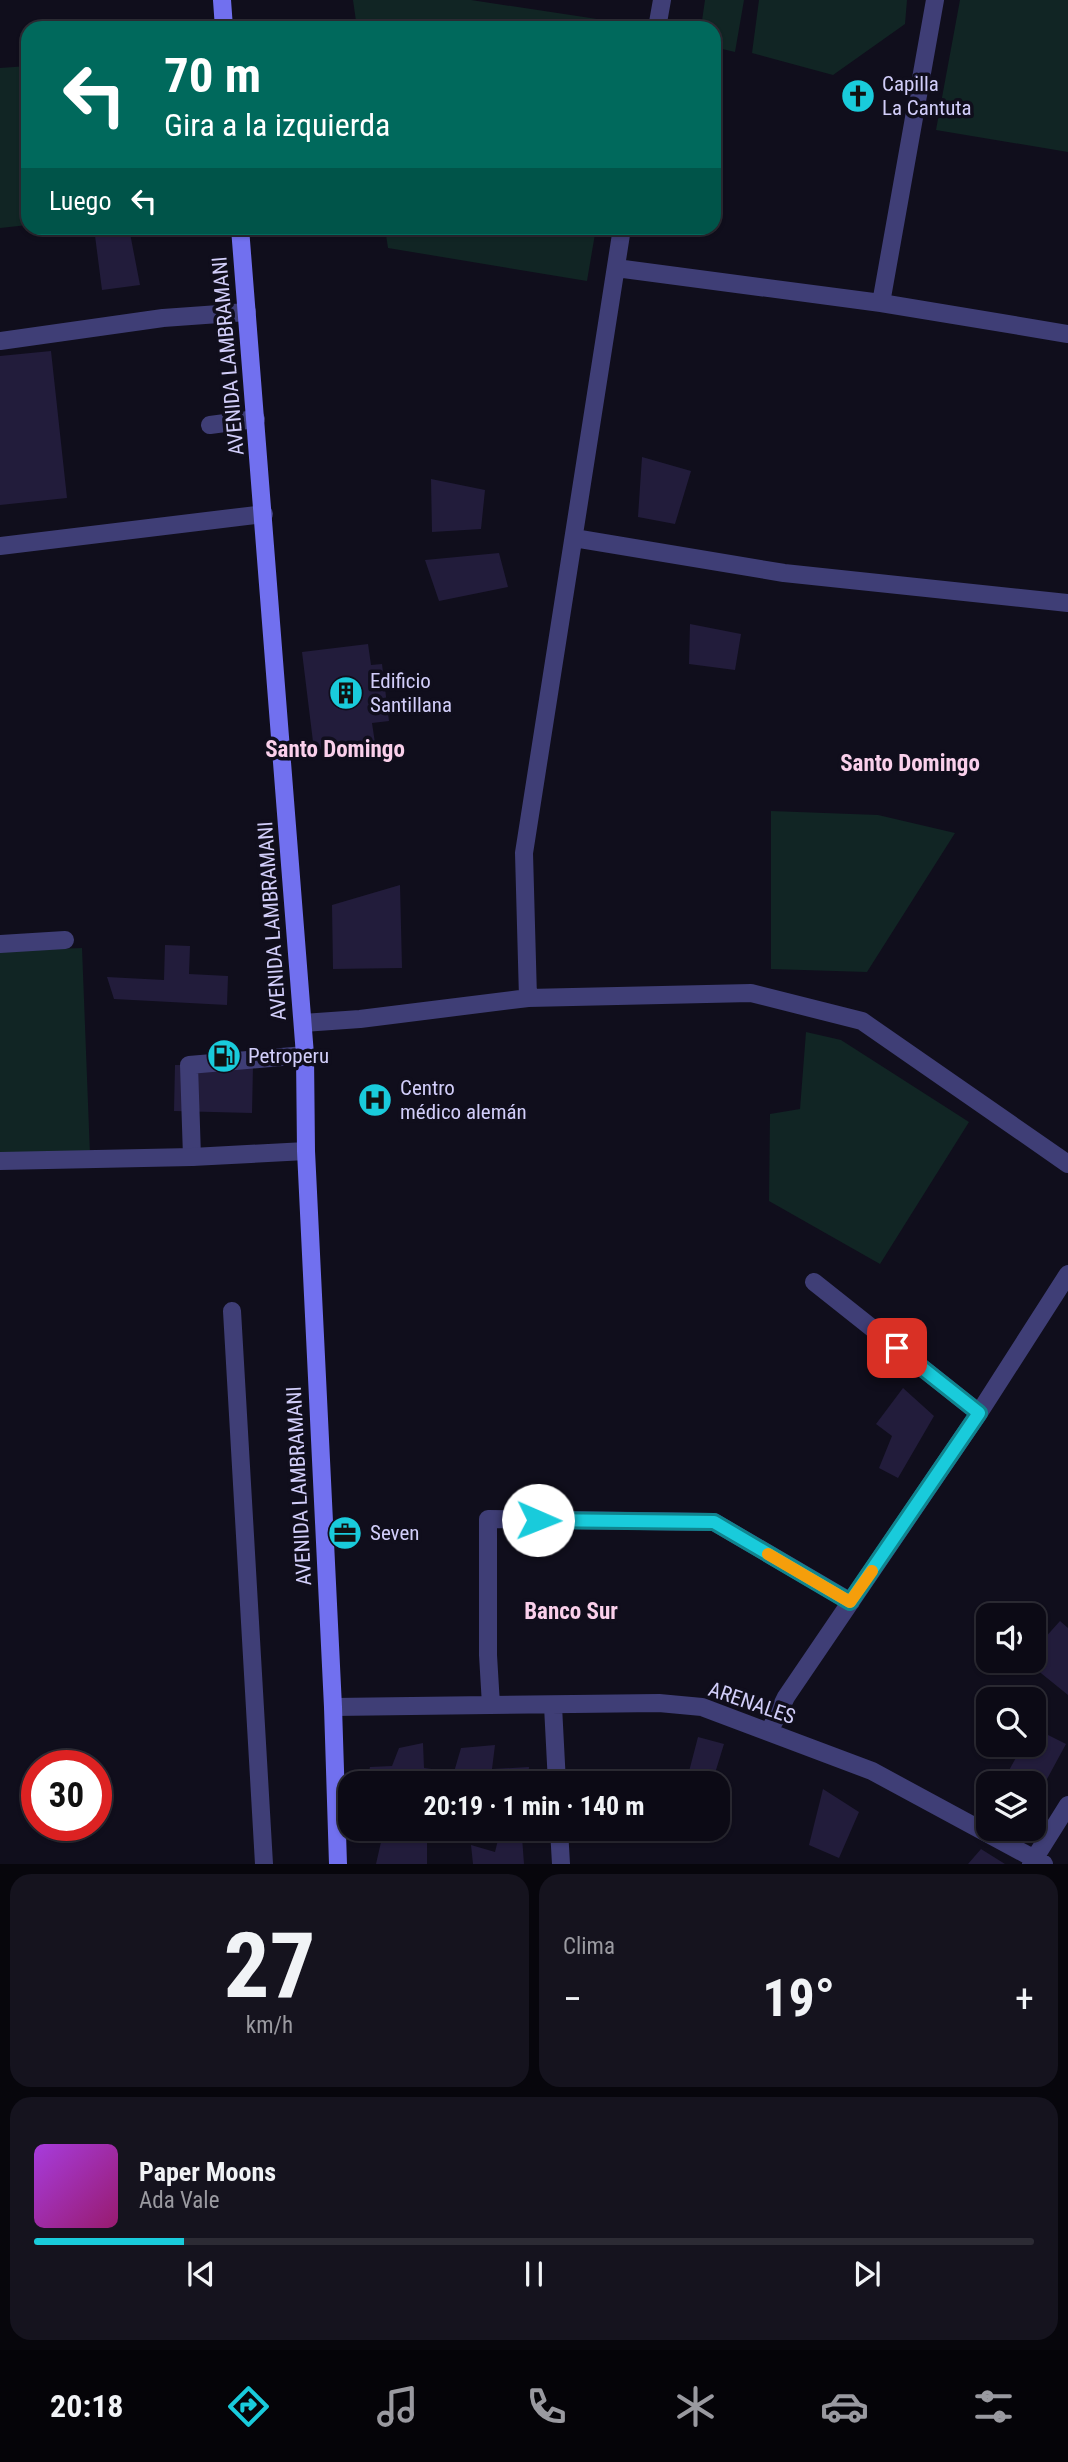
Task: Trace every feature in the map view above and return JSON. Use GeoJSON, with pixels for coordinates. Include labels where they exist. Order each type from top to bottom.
{"type":"FeatureCollection","features":[{"type":"Feature","properties":{"kind":"main road"},"geometry":{"type":"LineString","coordinates":[[222,0],[224,21]]}},
{"type":"Feature","properties":{"kind":"main road","name":"AVENIDA LAMBRAMANI"},"geometry":{"type":"LineString","coordinates":[[241,235],[305,1055],[306,1151],[338,1864]]}},
{"type":"Feature","properties":{"kind":"street"},"geometry":{"type":"LineString","coordinates":[[658,21],[662,0]]}},
{"type":"Feature","properties":{"kind":"street"},"geometry":{"type":"LineString","coordinates":[[881,303],[935,0]]}},
{"type":"Feature","properties":{"kind":"street"},"geometry":{"type":"LineString","coordinates":[[528,998],[524,853],[621,235]]}},
{"type":"Feature","properties":{"kind":"street"},"geometry":{"type":"LineString","coordinates":[[616,268],[881,303],[1068,334]]}},
{"type":"Feature","properties":{"kind":"street"},"geometry":{"type":"LineString","coordinates":[[0,341],[163,318],[247,312]]}},
{"type":"Feature","properties":{"kind":"street"},"geometry":{"type":"LineString","coordinates":[[210,425],[256,419]]}},
{"type":"Feature","properties":{"kind":"street"},"geometry":{"type":"LineString","coordinates":[[0,546],[264,514]]}},
{"type":"Feature","properties":{"kind":"street"},"geometry":{"type":"LineString","coordinates":[[574,538],[784,573],[1068,603]]}},
{"type":"Feature","properties":{"kind":"street"},"geometry":{"type":"LineString","coordinates":[[0,944],[65,940]]}},
{"type":"Feature","properties":{"kind":"street"},"geometry":{"type":"LineString","coordinates":[[303,1023],[360,1019],[528,998],[751,993],[862,1021],[1068,1164]]}},
{"type":"Feature","properties":{"kind":"street"},"geometry":{"type":"LineString","coordinates":[[192,1157],[188,1065],[305,1055]]}},
{"type":"Feature","properties":{"kind":"street"},"geometry":{"type":"LineString","coordinates":[[0,1161],[192,1157],[306,1151]]}},
{"type":"Feature","properties":{"kind":"street"},"geometry":{"type":"LineString","coordinates":[[769,1732],[786,1697],[979,1413],[1068,1274]]}},
{"type":"Feature","properties":{"kind":"street"},"geometry":{"type":"LineString","coordinates":[[814,1282],[979,1413]]}},
{"type":"Feature","properties":{"kind":"street"},"geometry":{"type":"LineString","coordinates":[[232,1311],[264,1864]]}},
{"type":"Feature","properties":{"kind":"street"},"geometry":{"type":"LineString","coordinates":[[491,1705],[488,1655],[488,1519],[714,1522],[850,1602]]}},
{"type":"Feature","properties":{"kind":"street","name":"ARENALES"},"geometry":{"type":"LineString","coordinates":[[333,1707],[659,1703],[702,1707],[872,1771],[1037,1862]]}},
{"type":"Feature","properties":{"kind":"street"},"geometry":{"type":"LineString","coordinates":[[553,1706],[556,1771]]}},
{"type":"Feature","properties":{"kind":"street"},"geometry":{"type":"LineString","coordinates":[[1037,1862],[1068,1805]]}},
{"type":"Feature","properties":{"kind":"street"},"geometry":{"type":"LineString","coordinates":[[560,1841],[561,1864]]}},
{"type":"Feature","properties":{"kind":"green space"},"geometry":{"type":"Polygon","coordinates":[[[353,0],[471,0],[610,21],[356,21],[353,0]]]}},
{"type":"Feature","properties":{"kind":"green space"},"geometry":{"type":"Polygon","coordinates":[[[705,0],[744,0],[735,52],[721,49],[721,21],[702,21],[705,0]]]}},
{"type":"Feature","properties":{"kind":"green space"},"geometry":{"type":"Polygon","coordinates":[[[759,0],[907,0],[905,24],[833,75],[752,53],[759,0]]]}},
{"type":"Feature","properties":{"kind":"green space"},"geometry":{"type":"Polygon","coordinates":[[[960,0],[1068,0],[1068,152],[936,130],[960,0]]]}},
{"type":"Feature","properties":{"kind":"green space"},"geometry":{"type":"Polygon","coordinates":[[[21,66],[21,226],[0,228],[0,68],[21,66]]]}},
{"type":"Feature","properties":{"kind":"green space"},"geometry":{"type":"Polygon","coordinates":[[[386,235],[595,235],[587,281],[388,248],[386,235]]]}},
{"type":"Feature","properties":{"kind":"green space"},"geometry":{"type":"Polygon","coordinates":[[[771,811],[878,815],[955,833],[867,972],[771,969],[771,811]]]}},
{"type":"Feature","properties":{"kind":"green space"},"geometry":{"type":"Polygon","coordinates":[[[82,948],[90,1155],[0,1156],[0,951],[82,948]]]}},
{"type":"Feature","properties":{"kind":"green space"},"geometry":{"type":"Polygon","coordinates":[[[806,1032],[841,1040],[969,1122],[880,1264],[769,1201],[770,1114],[800,1109],[806,1032]]]}},
{"type":"Feature","properties":{"kind":"building"},"geometry":{"type":"Polygon","coordinates":[[[95,235],[130,235],[140,285],[102,290],[95,235]]]}},
{"type":"Feature","properties":{"kind":"building"},"geometry":{"type":"Polygon","coordinates":[[[51,351],[67,498],[0,505],[0,356],[51,351]]]}},
{"type":"Feature","properties":{"kind":"building"},"geometry":{"type":"Polygon","coordinates":[[[642,457],[691,471],[675,524],[638,517],[642,457]]]}},
{"type":"Feature","properties":{"kind":"building"},"geometry":{"type":"Polygon","coordinates":[[[431,479],[485,490],[481,529],[432,532],[431,479]]]}},
{"type":"Feature","properties":{"kind":"building"},"geometry":{"type":"Polygon","coordinates":[[[499,553],[508,587],[439,601],[425,560],[499,553]]]}},
{"type":"Feature","properties":{"kind":"building"},"geometry":{"type":"Polygon","coordinates":[[[690,624],[741,634],[735,670],[689,664],[690,624]]]}},
{"type":"Feature","properties":{"kind":"building","name":"Edificio Santillana"},"geometry":{"type":"Polygon","coordinates":[[[368,644],[371,665],[382,664],[389,721],[372,723],[375,743],[314,750],[302,652],[368,644]]]}},
{"type":"Feature","properties":{"kind":"building"},"geometry":{"type":"Polygon","coordinates":[[[400,885],[402,968],[333,969],[332,905],[400,885]]]}},
{"type":"Feature","properties":{"kind":"building"},"geometry":{"type":"Polygon","coordinates":[[[165,945],[190,946],[189,974],[228,976],[227,1005],[114,999],[107,977],[164,980],[165,945]]]}},
{"type":"Feature","properties":{"kind":"building"},"geometry":{"type":"Polygon","coordinates":[[[175,1065],[253,1066],[252,1113],[174,1111],[175,1065]]]}},
{"type":"Feature","properties":{"kind":"building"},"geometry":{"type":"Polygon","coordinates":[[[903,1388],[934,1416],[898,1478],[879,1468],[892,1436],[876,1424],[903,1388]]]}},
{"type":"Feature","properties":{"kind":"building"},"geometry":{"type":"Polygon","coordinates":[[[1060,1621],[1068,1628],[1068,1695],[1041,1673],[1046,1673],[1046,1637],[1060,1621]]]}},
{"type":"Feature","properties":{"kind":"building"},"geometry":{"type":"Polygon","coordinates":[[[1046,1734],[1066,1744],[1046,1781],[1046,1771],[1009,1771],[1016,1757],[1046,1757],[1046,1734]]]}},
{"type":"Feature","properties":{"kind":"building"},"geometry":{"type":"Polygon","coordinates":[[[698,1737],[724,1744],[716,1771],[689,1771],[698,1737]]]}},
{"type":"Feature","properties":{"kind":"building"},"geometry":{"type":"Polygon","coordinates":[[[423,1743],[424,1768],[446,1771],[369,1771],[370,1767],[392,1766],[399,1748],[423,1743]]]}},
{"type":"Feature","properties":{"kind":"building"},"geometry":{"type":"Polygon","coordinates":[[[495,1745],[492,1769],[529,1767],[529,1771],[454,1771],[461,1748],[495,1745]]]}},
{"type":"Feature","properties":{"kind":"building"},"geometry":{"type":"Polygon","coordinates":[[[823,1789],[859,1812],[839,1858],[809,1845],[823,1789]]]}},
{"type":"Feature","properties":{"kind":"building"},"geometry":{"type":"Polygon","coordinates":[[[427,1841],[427,1864],[376,1864],[381,1842],[427,1841]]]}},
{"type":"Feature","properties":{"kind":"building"},"geometry":{"type":"Polygon","coordinates":[[[498,1841],[522,1841],[524,1864],[473,1864],[471,1845],[495,1852],[498,1841]]]}},
{"type":"Feature","properties":{"kind":"building"},"geometry":{"type":"Polygon","coordinates":[[[981,1849],[1005,1864],[968,1864],[981,1849]]]}},
{"type":"Feature","properties":{"kind":"slow traffic"},"geometry":{"type":"LineString","coordinates":[[768,1554],[850,1602],[872,1571]]}},
{"type":"Feature","properties":{"kind":"place","name":"Capilla La Cantuta"},"geometry":{"type":"Point","coordinates":[858,96]}},
{"type":"Feature","properties":{"kind":"place","name":"Edificio Santillana"},"geometry":{"type":"Point","coordinates":[346,693]}},
{"type":"Feature","properties":{"kind":"place","name":"Petroperu"},"geometry":{"type":"Point","coordinates":[224,1056]}},
{"type":"Feature","properties":{"kind":"place","name":"Centro médico alemán"},"geometry":{"type":"Point","coordinates":[375,1100]}},
{"type":"Feature","properties":{"kind":"place","name":"Seven"},"geometry":{"type":"Point","coordinates":[345,1533]}},
{"type":"Feature","properties":{"kind":"district","name":"Santo Domingo"},"geometry":{"type":"Point","coordinates":[335,749]}},
{"type":"Feature","properties":{"kind":"district","name":"Santo Domingo"},"geometry":{"type":"Point","coordinates":[910,763]}},
{"type":"Feature","properties":{"kind":"district","name":"Banco Sur"},"geometry":{"type":"Point","coordinates":[571,1611]}},
{"type":"Feature","properties":{"kind":"route"},"geometry":{"type":"LineString","coordinates":[[538,1520],[714,1522],[850,1602],[979,1413],[897,1348]]}}]}
